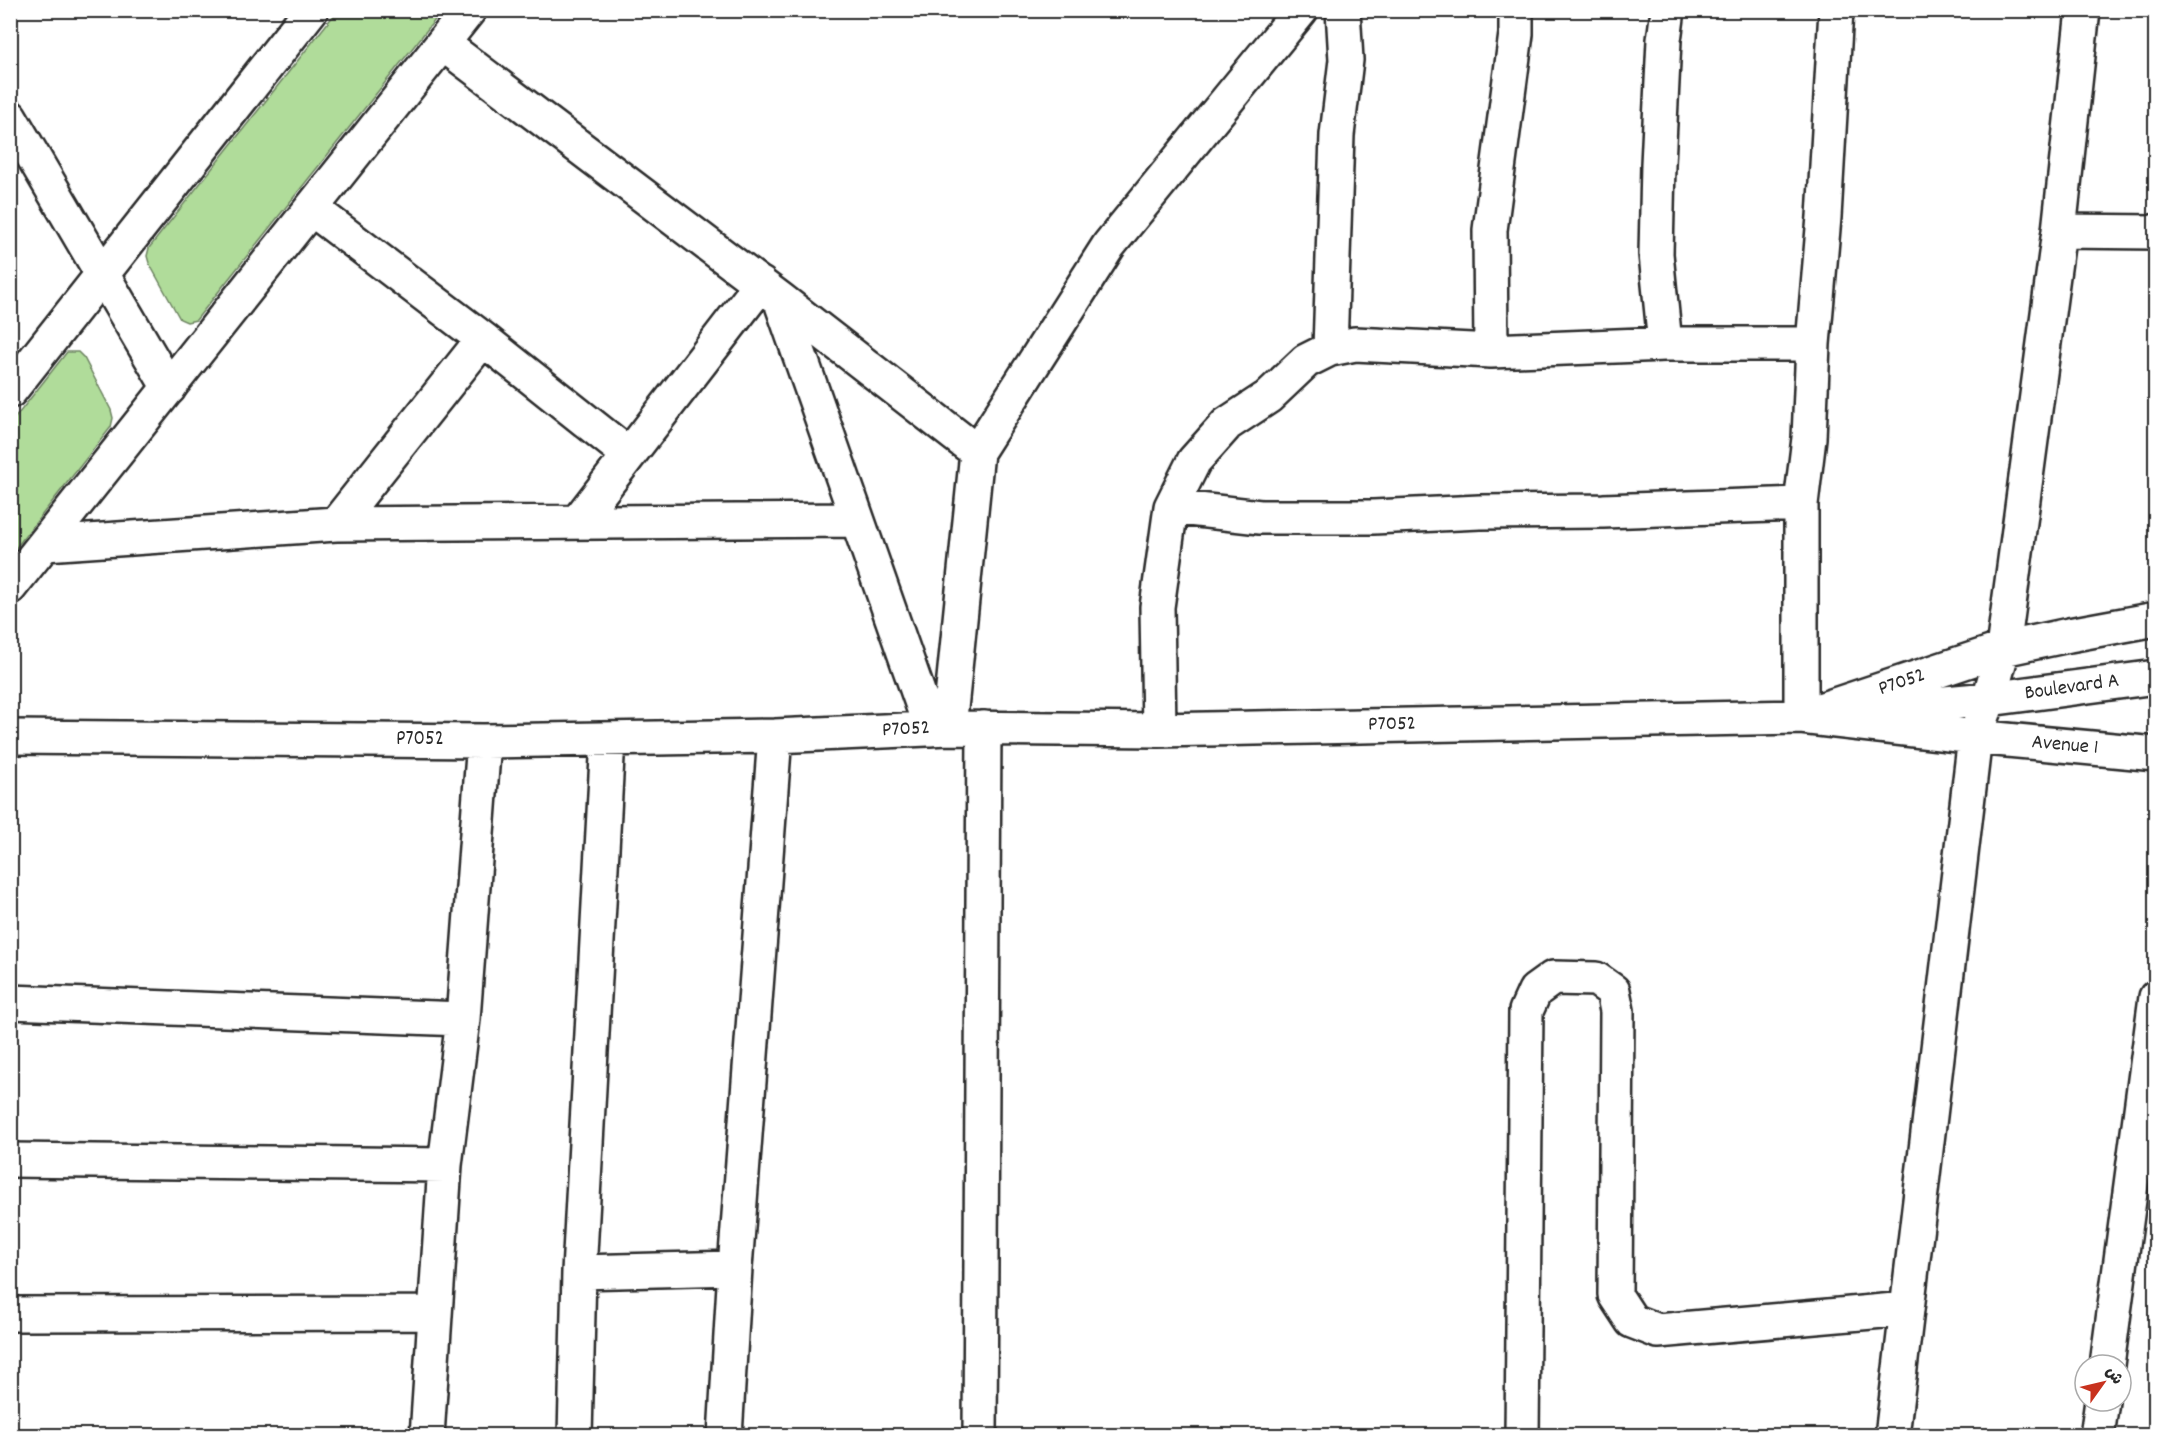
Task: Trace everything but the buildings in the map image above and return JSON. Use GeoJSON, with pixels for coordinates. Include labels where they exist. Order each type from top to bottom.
{"type":"FeatureCollection","features":[{"type":"Feature","properties":{"kind":"street"},"geometry":{"type":"LineString","coordinates":[[10,391],[311,10]]}},
{"type":"Feature","properties":{"kind":"street"},"geometry":{"type":"LineString","coordinates":[[10,588],[469,10]]}},
{"type":"Feature","properties":{"kind":"street"},"geometry":{"type":"LineString","coordinates":[[940,729],[977,452],[1109,245],[1301,10]]}},
{"type":"Feature","properties":{"kind":"street"},"geometry":{"type":"LineString","coordinates":[[1330,349],[1337,135],[1346,60],[1343,10]]}},
{"type":"Feature","properties":{"kind":"street"},"geometry":{"type":"LineString","coordinates":[[1491,351],[1490,230],[1516,34],[1516,10]]}},
{"type":"Feature","properties":{"kind":"street"},"geometry":{"type":"LineString","coordinates":[[1665,344],[1656,254],[1664,40],[1668,10]]}},
{"type":"Feature","properties":{"kind":"street"},"geometry":{"type":"LineString","coordinates":[[1801,717],[1801,504],[1809,438],[1813,344],[1824,217],[1836,10]]}},
{"type":"Feature","properties":{"kind":"street"},"geometry":{"type":"LineString","coordinates":[[1892,1436],[1975,737],[1989,699],[2002,649],[2059,231],[2083,10]]}},
{"type":"Feature","properties":{"kind":"street"},"geometry":{"type":"LineString","coordinates":[[443,44],[771,291],[977,452]]}},
{"type":"Feature","properties":{"kind":"street"},"geometry":{"type":"LineString","coordinates":[[11,120],[169,388]]}},
{"type":"Feature","properties":{"kind":"street"},"geometry":{"type":"LineString","coordinates":[[312,209],[483,339],[629,455]]}},
{"type":"Feature","properties":{"kind":"street"},"geometry":{"type":"LineString","coordinates":[[2059,231],[2156,232]]}},
{"type":"Feature","properties":{"kind":"street"},"geometry":{"type":"LineString","coordinates":[[578,521],[629,455],[771,291]]}},
{"type":"Feature","properties":{"kind":"street"},"geometry":{"type":"LineString","coordinates":[[771,291],[857,520],[940,729]]}},
{"type":"Feature","properties":{"kind":"street"},"geometry":{"type":"LineString","coordinates":[[336,524],[483,339]]}},
{"type":"Feature","properties":{"kind":"street"},"geometry":{"type":"LineString","coordinates":[[1159,730],[1157,607],[1171,507],[1194,461],[1227,424],[1268,397],[1306,361],[1330,349],[1355,344],[1491,351],[1665,344],[1813,344]]}},
{"type":"Feature","properties":{"kind":"street"},"geometry":{"type":"LineString","coordinates":[[1171,507],[1260,517],[1373,518],[1480,512],[1603,511],[1801,504]]}},
{"type":"Feature","properties":{"kind":"street"},"geometry":{"type":"LineString","coordinates":[[45,544],[336,524],[857,520]]}},
{"type":"Feature","properties":{"kind":"street"},"geometry":{"type":"LineString","coordinates":[[2002,649],[2069,634],[2156,619]]}},
{"type":"Feature","properties":{"kind":"street","name":"P7052"},"geometry":{"type":"LineString","coordinates":[[1801,717],[2002,649]]}},
{"type":"Feature","properties":{"kind":"street","name":"Boulevard A"},"geometry":{"type":"LineString","coordinates":[[1989,699],[2156,677]]}},
{"type":"Feature","properties":{"kind":"street","name":"P7052"},"geometry":{"type":"LineString","coordinates":[[10,737],[484,741],[775,736],[984,728],[1159,730],[1801,717],[1989,699]]}},
{"type":"Feature","properties":{"kind":"street","name":"P7052"},"geometry":{"type":"LineString","coordinates":[[1801,717],[1975,737]]}},
{"type":"Feature","properties":{"kind":"street"},"geometry":{"type":"LineString","coordinates":[[980,1436],[984,728]]}},
{"type":"Feature","properties":{"kind":"street"},"geometry":{"type":"LineString","coordinates":[[725,1436],[735,1268],[775,736]]}},
{"type":"Feature","properties":{"kind":"street","name":"Avenue 1"},"geometry":{"type":"LineString","coordinates":[[1975,737],[2156,754]]}},
{"type":"Feature","properties":{"kind":"street"},"geometry":{"type":"LineString","coordinates":[[575,1436],[579,1272],[608,739]]}},
{"type":"Feature","properties":{"kind":"street"},"geometry":{"type":"LineString","coordinates":[[427,1436],[445,1166],[463,1019],[484,741]]}},
{"type":"Feature","properties":{"kind":"street"},"geometry":{"type":"LineString","coordinates":[[1522,1436],[1526,1011],[1535,992],[1553,978],[1596,979],[1612,991],[1617,1011],[1615,1295],[1632,1321],[1658,1331],[1906,1309]]}},
{"type":"Feature","properties":{"kind":"street"},"geometry":{"type":"LineString","coordinates":[[2109,1353],[2156,997]]}},
{"type":"Feature","properties":{"kind":"street"},"geometry":{"type":"LineString","coordinates":[[10,1002],[463,1019]]}},
{"type":"Feature","properties":{"kind":"street"},"geometry":{"type":"LineString","coordinates":[[10,1160],[445,1166]]}},
{"type":"Feature","properties":{"kind":"street"},"geometry":{"type":"LineString","coordinates":[[579,1272],[735,1268]]}},
{"type":"Feature","properties":{"kind":"street"},"geometry":{"type":"LineString","coordinates":[[10,1314],[435,1313]]}},
{"type":"Feature","properties":{"kind":"street"},"geometry":{"type":"LineString","coordinates":[[2097,1436],[2100,1413]]}},
{"type":"Feature","properties":{"kind":"green space"},"geometry":{"type":"Polygon","coordinates":[[[337,11],[442,11],[196,320],[187,322],[180,319],[149,263],[147,256],[149,248],[337,11]]]}},
{"type":"Feature","properties":{"kind":"green space"},"geometry":{"type":"Polygon","coordinates":[[[67,352],[78,352],[84,358],[111,410],[113,418],[111,427],[11,554],[11,423],[67,352]]]}}]}
